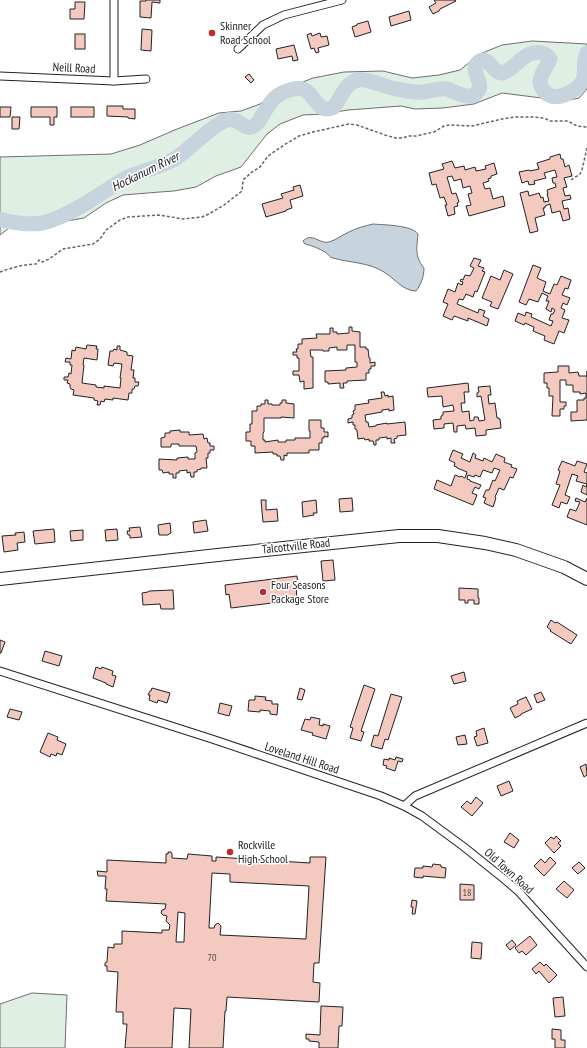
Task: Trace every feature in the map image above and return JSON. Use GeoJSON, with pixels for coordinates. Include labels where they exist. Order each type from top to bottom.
{"type":"FeatureCollection","features":[{"type":"Feature","properties":{"kind":"main road","name":"Talcottville Road"},"geometry":{"type":"LineString","coordinates":[[0,579],[399,536],[438,536],[485,543],[516,550],[564,567],[587,579]]}},
{"type":"Feature","properties":{"kind":"street"},"geometry":{"type":"LineString","coordinates":[[114,0],[114,81]]}},
{"type":"Feature","properties":{"kind":"street"},"geometry":{"type":"LineString","coordinates":[[238,49],[263,25],[284,16],[342,0]]}},
{"type":"Feature","properties":{"kind":"street","name":"Neill Road"},"geometry":{"type":"LineString","coordinates":[[0,76],[114,81],[146,79]]}},
{"type":"Feature","properties":{"kind":"street","name":"Loveland Hill Road"},"geometry":{"type":"LineString","coordinates":[[0,671],[212,739],[382,796],[404,806]]}},
{"type":"Feature","properties":{"kind":"street"},"geometry":{"type":"LineString","coordinates":[[404,806],[415,796],[587,723]]}},
{"type":"Feature","properties":{"kind":"street","name":"Old Town Road"},"geometry":{"type":"LineString","coordinates":[[404,806],[422,816],[464,847],[518,891],[587,968]]}},
{"type":"Feature","properties":{"kind":"path"},"geometry":{"type":"LineString","coordinates":[[0,272],[7,269],[36,264],[39,260],[42,262],[63,249],[93,244],[100,239],[106,230],[120,220],[128,217],[159,214],[183,219],[202,217],[209,214],[242,191],[244,180],[260,167],[268,156],[284,145],[299,136],[337,126],[349,124],[357,125],[396,138],[434,132],[444,126],[472,126],[514,117],[544,118],[550,121],[568,121],[576,126],[586,127]]}},
{"type":"Feature","properties":{"kind":"path"},"geometry":{"type":"LineString","coordinates":[[570,180],[580,174],[587,148]]}},
{"type":"Feature","properties":{"kind":"green space"},"geometry":{"type":"Polygon","coordinates":[[[532,41],[587,44],[587,89],[579,98],[565,101],[502,93],[474,104],[443,108],[415,109],[401,106],[303,115],[280,124],[267,134],[241,167],[216,176],[196,187],[174,191],[123,195],[106,203],[84,218],[9,228],[0,235],[0,157],[111,154],[140,145],[219,113],[241,111],[260,104],[277,92],[313,78],[344,72],[383,71],[412,78],[439,75],[460,70],[480,54],[502,45],[532,41]]]}},
{"type":"Feature","properties":{"kind":"green space"},"geometry":{"type":"Polygon","coordinates":[[[32,993],[67,995],[65,1048],[0,1048],[0,1004],[32,993]]]}},
{"type":"Feature","properties":{"kind":"shaded area"},"geometry":{"type":"Polygon","coordinates":[[[373,224],[404,227],[415,231],[418,234],[417,255],[424,268],[422,280],[416,291],[403,287],[388,275],[372,266],[332,258],[325,252],[305,244],[303,241],[313,238],[329,242],[355,229],[373,224]]]}},
{"type":"Feature","properties":{"kind":"building"},"geometry":{"type":"Polygon","coordinates":[[[160,0],[160,3],[152,2],[151,18],[140,17],[140,1],[160,0]]]}},
{"type":"Feature","properties":{"kind":"building"},"geometry":{"type":"Polygon","coordinates":[[[434,0],[456,1],[433,14],[429,7],[436,3],[434,0]]]}},
{"type":"Feature","properties":{"kind":"building"},"geometry":{"type":"Polygon","coordinates":[[[75,2],[85,2],[84,19],[70,19],[70,9],[75,9],[75,2]]]}},
{"type":"Feature","properties":{"kind":"building"},"geometry":{"type":"Polygon","coordinates":[[[409,11],[411,20],[391,26],[389,17],[409,11]]]}},
{"type":"Feature","properties":{"kind":"building"},"geometry":{"type":"Polygon","coordinates":[[[368,21],[371,32],[355,37],[352,27],[368,21]]]}},
{"type":"Feature","properties":{"kind":"building"},"geometry":{"type":"Polygon","coordinates":[[[142,29],[152,30],[151,51],[141,50],[142,29]]]}},
{"type":"Feature","properties":{"kind":"building"},"geometry":{"type":"Polygon","coordinates":[[[311,33],[312,36],[320,33],[321,37],[327,36],[329,45],[318,48],[319,52],[316,53],[314,48],[311,49],[307,35],[311,33]]]}},
{"type":"Feature","properties":{"kind":"building"},"geometry":{"type":"Polygon","coordinates":[[[75,34],[85,34],[85,49],[75,49],[75,34]]]}},
{"type":"Feature","properties":{"kind":"building"},"geometry":{"type":"Polygon","coordinates":[[[294,45],[298,60],[293,61],[292,56],[278,59],[276,49],[294,45]]]}},
{"type":"Feature","properties":{"kind":"building"},"geometry":{"type":"Polygon","coordinates":[[[249,74],[254,80],[251,83],[245,77],[249,74]]]}},
{"type":"Feature","properties":{"kind":"building"},"geometry":{"type":"Polygon","coordinates":[[[107,106],[123,106],[123,109],[135,109],[135,119],[128,117],[107,116],[107,106]]]}},
{"type":"Feature","properties":{"kind":"building"},"geometry":{"type":"Polygon","coordinates":[[[0,107],[11,107],[10,117],[0,117],[0,107]]]}},
{"type":"Feature","properties":{"kind":"building"},"geometry":{"type":"Polygon","coordinates":[[[31,107],[57,107],[57,117],[54,117],[54,125],[50,125],[50,117],[31,117],[31,107]]]}},
{"type":"Feature","properties":{"kind":"building"},"geometry":{"type":"Polygon","coordinates":[[[71,107],[94,107],[94,117],[71,117],[71,107]]]}},
{"type":"Feature","properties":{"kind":"building"},"geometry":{"type":"Polygon","coordinates":[[[12,117],[20,117],[19,129],[12,129],[12,117]]]}},
{"type":"Feature","properties":{"kind":"building"},"geometry":{"type":"Polygon","coordinates":[[[560,154],[565,167],[569,165],[572,176],[564,178],[567,187],[563,188],[565,196],[570,195],[571,199],[562,201],[564,209],[568,208],[570,219],[563,221],[560,211],[552,213],[550,204],[543,208],[545,215],[535,218],[538,231],[530,233],[520,193],[528,191],[529,196],[539,193],[541,198],[543,197],[544,202],[549,201],[547,190],[556,187],[552,178],[557,177],[555,170],[544,173],[546,178],[534,181],[535,184],[529,185],[528,181],[522,183],[519,172],[539,169],[537,163],[560,154]]]}},
{"type":"Feature","properties":{"kind":"building"},"geometry":{"type":"Polygon","coordinates":[[[452,161],[455,168],[464,166],[465,170],[475,167],[476,171],[486,169],[485,166],[494,163],[497,174],[491,176],[491,178],[488,179],[489,181],[483,183],[485,189],[490,188],[493,199],[503,196],[505,206],[469,216],[466,206],[471,205],[468,194],[472,193],[470,186],[463,188],[461,179],[454,181],[452,176],[447,177],[452,194],[456,193],[459,202],[457,203],[458,206],[454,207],[455,214],[448,216],[445,205],[447,205],[444,197],[440,198],[436,184],[432,185],[429,173],[444,169],[442,164],[452,161]]]}},
{"type":"Feature","properties":{"kind":"building"},"geometry":{"type":"Polygon","coordinates":[[[300,185],[303,196],[290,200],[292,208],[266,217],[262,204],[283,198],[281,194],[294,190],[293,187],[300,185]]]}},
{"type":"Feature","properties":{"kind":"building"},"geometry":{"type":"Polygon","coordinates":[[[474,258],[481,260],[478,266],[484,268],[482,271],[485,272],[477,292],[475,291],[473,297],[466,294],[463,300],[459,299],[457,304],[478,313],[479,309],[485,311],[483,316],[489,319],[487,326],[468,318],[468,321],[454,316],[452,320],[443,316],[448,304],[443,302],[448,289],[455,292],[458,283],[462,285],[463,282],[460,281],[461,279],[463,280],[465,275],[470,276],[474,268],[470,266],[474,258]]]}},
{"type":"Feature","properties":{"kind":"building"},"geometry":{"type":"Polygon","coordinates":[[[533,265],[541,268],[537,278],[546,282],[543,291],[550,294],[554,284],[557,285],[561,276],[571,280],[568,289],[565,288],[562,295],[570,298],[567,305],[563,303],[561,308],[565,310],[562,318],[569,320],[564,333],[559,331],[554,344],[544,340],[545,336],[533,331],[534,327],[515,321],[518,313],[525,316],[526,312],[532,314],[531,317],[551,326],[553,321],[549,320],[551,314],[553,314],[555,310],[552,308],[551,312],[546,309],[549,301],[546,301],[548,296],[542,293],[538,302],[529,299],[526,305],[519,302],[533,265]]]}},
{"type":"Feature","properties":{"kind":"building"},"geometry":{"type":"Polygon","coordinates":[[[504,270],[513,274],[498,309],[490,306],[492,302],[482,298],[491,276],[500,280],[504,270]]]}},
{"type":"Feature","properties":{"kind":"building"},"geometry":{"type":"Polygon","coordinates":[[[349,327],[352,327],[352,331],[360,332],[360,347],[366,347],[366,349],[368,349],[370,363],[375,362],[375,366],[371,366],[369,373],[366,373],[366,380],[347,381],[347,383],[343,383],[344,388],[340,388],[340,383],[328,384],[328,382],[325,382],[325,371],[346,370],[346,368],[357,367],[357,362],[355,362],[355,345],[347,345],[347,350],[337,350],[337,347],[329,348],[329,351],[310,350],[311,357],[313,357],[313,388],[304,389],[304,381],[300,382],[299,375],[293,375],[293,371],[299,371],[299,358],[297,358],[297,355],[293,355],[293,352],[297,352],[296,349],[298,349],[298,344],[302,344],[302,339],[317,338],[316,334],[330,334],[330,328],[333,328],[333,332],[337,332],[337,334],[349,333],[349,327]]]}},
{"type":"Feature","properties":{"kind":"building"},"geometry":{"type":"Polygon","coordinates":[[[87,345],[97,346],[97,360],[84,358],[82,383],[96,385],[96,387],[104,388],[104,386],[120,388],[122,364],[114,363],[113,366],[108,365],[110,351],[113,351],[114,349],[117,350],[117,346],[120,346],[120,350],[127,352],[127,355],[133,356],[131,370],[134,370],[133,378],[135,378],[135,382],[139,382],[138,386],[135,386],[134,389],[132,389],[132,393],[129,393],[128,400],[113,398],[113,400],[105,399],[104,402],[101,401],[100,405],[97,405],[98,401],[94,400],[94,398],[73,395],[74,390],[71,389],[70,384],[67,383],[68,380],[64,380],[64,377],[68,377],[69,373],[71,374],[72,365],[70,365],[70,362],[65,362],[66,358],[71,359],[72,350],[75,351],[76,347],[86,349],[87,345]]]}},
{"type":"Feature","properties":{"kind":"building"},"geometry":{"type":"Polygon","coordinates":[[[558,366],[569,366],[569,373],[578,372],[579,376],[587,376],[587,420],[571,421],[571,412],[577,412],[577,400],[584,400],[584,398],[586,398],[586,393],[580,394],[580,392],[573,392],[573,385],[566,385],[566,380],[560,380],[560,402],[566,402],[566,406],[564,406],[564,409],[560,409],[560,416],[552,416],[553,396],[549,396],[549,388],[547,388],[547,383],[544,383],[544,373],[558,372],[558,366]]]}},
{"type":"Feature","properties":{"kind":"building"},"geometry":{"type":"Polygon","coordinates":[[[468,383],[469,392],[464,392],[465,403],[461,403],[462,412],[469,411],[470,421],[474,420],[474,417],[478,417],[479,421],[485,420],[481,396],[477,397],[477,393],[479,392],[478,387],[490,386],[491,395],[488,395],[489,404],[495,403],[497,418],[500,419],[501,428],[486,430],[486,435],[476,436],[475,428],[466,429],[465,425],[457,426],[457,432],[454,432],[453,423],[444,424],[444,428],[434,429],[433,420],[441,419],[443,412],[454,411],[453,405],[443,407],[442,396],[428,397],[427,388],[468,383]]]}},
{"type":"Feature","properties":{"kind":"building"},"geometry":{"type":"Polygon","coordinates":[[[381,392],[384,392],[385,396],[388,395],[388,397],[393,396],[394,410],[382,410],[382,412],[365,415],[366,422],[368,422],[369,427],[387,423],[405,422],[406,435],[397,436],[397,438],[394,439],[395,443],[391,443],[391,438],[379,438],[379,440],[376,440],[376,445],[374,445],[373,441],[369,441],[369,439],[358,439],[355,425],[353,425],[353,422],[348,423],[348,419],[352,418],[352,415],[354,414],[353,411],[355,410],[355,405],[369,403],[368,400],[382,398],[381,392]]]}},
{"type":"Feature","properties":{"kind":"building"},"geometry":{"type":"Polygon","coordinates":[[[265,400],[268,400],[268,404],[272,405],[280,405],[282,400],[286,400],[286,403],[294,404],[294,418],[264,418],[263,440],[265,440],[265,442],[278,440],[278,442],[286,442],[286,440],[295,440],[295,438],[310,438],[309,420],[321,420],[321,428],[324,428],[324,432],[328,432],[328,437],[324,436],[324,438],[322,438],[322,443],[319,443],[319,450],[309,450],[309,453],[287,453],[287,456],[284,455],[284,460],[281,460],[280,456],[273,454],[273,452],[255,453],[255,446],[251,446],[251,441],[246,441],[246,432],[250,432],[250,424],[252,424],[252,411],[257,411],[257,406],[265,404],[265,400]]]}},
{"type":"Feature","properties":{"kind":"building"},"geometry":{"type":"Polygon","coordinates":[[[180,430],[180,432],[189,432],[189,435],[203,434],[204,439],[207,438],[210,446],[214,446],[214,450],[210,450],[210,453],[208,453],[208,458],[206,458],[207,468],[201,468],[197,470],[197,472],[194,472],[194,477],[191,477],[190,472],[187,473],[187,470],[179,471],[179,473],[176,473],[176,478],[173,478],[173,474],[169,474],[169,472],[163,473],[162,470],[159,470],[159,459],[177,460],[177,458],[188,457],[188,459],[195,459],[195,453],[197,452],[196,446],[179,446],[179,444],[171,444],[171,447],[161,447],[161,438],[165,437],[165,433],[180,430]]]}},
{"type":"Feature","properties":{"kind":"building"},"geometry":{"type":"Polygon","coordinates":[[[453,450],[463,454],[461,458],[470,462],[473,453],[476,455],[475,458],[483,461],[484,458],[492,462],[496,454],[505,458],[504,462],[517,469],[513,478],[510,477],[504,490],[499,488],[493,507],[484,503],[486,498],[483,497],[486,490],[489,490],[493,480],[495,481],[500,470],[494,468],[492,473],[483,470],[480,477],[468,475],[467,479],[481,485],[479,489],[475,487],[472,493],[477,495],[473,505],[434,489],[437,480],[451,486],[455,475],[465,478],[467,472],[454,466],[455,463],[449,460],[453,450]]]}},
{"type":"Feature","properties":{"kind":"building"},"geometry":{"type":"Polygon","coordinates":[[[562,461],[575,466],[577,461],[587,464],[584,472],[587,473],[587,484],[576,481],[578,476],[572,474],[565,495],[570,497],[567,504],[561,502],[559,508],[552,505],[560,485],[556,484],[560,471],[558,470],[562,461]]]}},
{"type":"Feature","properties":{"kind":"building"},"geometry":{"type":"Polygon","coordinates":[[[587,484],[587,495],[581,492],[583,485],[586,487],[587,484]]]}},
{"type":"Feature","properties":{"kind":"building"},"geometry":{"type":"Polygon","coordinates":[[[352,498],[353,511],[340,512],[339,499],[352,498]]]}},
{"type":"Feature","properties":{"kind":"building"},"geometry":{"type":"Polygon","coordinates":[[[576,498],[585,502],[587,498],[587,525],[567,517],[570,509],[576,511],[580,502],[575,501],[576,498]]]}},
{"type":"Feature","properties":{"kind":"building"},"geometry":{"type":"Polygon","coordinates":[[[261,500],[266,500],[266,510],[277,509],[278,521],[263,522],[261,500]]]}},
{"type":"Feature","properties":{"kind":"building"},"geometry":{"type":"Polygon","coordinates":[[[316,500],[317,513],[303,517],[302,502],[316,500]]]}},
{"type":"Feature","properties":{"kind":"building"},"geometry":{"type":"Polygon","coordinates":[[[206,520],[208,531],[194,533],[193,522],[206,520]]]}},
{"type":"Feature","properties":{"kind":"building"},"geometry":{"type":"Polygon","coordinates":[[[170,523],[171,533],[168,535],[159,535],[158,525],[170,523]]]}},
{"type":"Feature","properties":{"kind":"building"},"geometry":{"type":"Polygon","coordinates":[[[140,527],[142,537],[130,538],[127,531],[130,531],[129,528],[140,527]]]}},
{"type":"Feature","properties":{"kind":"building"},"geometry":{"type":"Polygon","coordinates":[[[54,529],[55,542],[35,544],[33,531],[54,529]]]}},
{"type":"Feature","properties":{"kind":"building"},"geometry":{"type":"Polygon","coordinates":[[[117,529],[118,540],[106,541],[105,530],[117,529]]]}},
{"type":"Feature","properties":{"kind":"building"},"geometry":{"type":"Polygon","coordinates":[[[83,530],[83,540],[71,541],[70,531],[83,530]]]}},
{"type":"Feature","properties":{"kind":"building"},"geometry":{"type":"Polygon","coordinates":[[[24,532],[25,542],[17,543],[18,550],[4,552],[2,536],[16,535],[15,533],[24,532]]]}},
{"type":"Feature","properties":{"kind":"building"},"geometry":{"type":"Polygon","coordinates":[[[333,560],[335,580],[323,581],[321,561],[333,560]]]}},
{"type":"Feature","properties":{"kind":"building"},"geometry":{"type":"Polygon","coordinates":[[[297,576],[297,600],[231,608],[229,594],[226,595],[225,585],[297,576]]]}},
{"type":"Feature","properties":{"kind":"building"},"geometry":{"type":"Polygon","coordinates":[[[459,588],[478,589],[479,604],[474,604],[474,600],[468,600],[468,603],[465,603],[465,600],[459,600],[459,588]]]}},
{"type":"Feature","properties":{"kind":"building"},"geometry":{"type":"Polygon","coordinates":[[[173,590],[174,609],[161,609],[160,604],[143,605],[142,593],[149,591],[173,590]]]}},
{"type":"Feature","properties":{"kind":"building"},"geometry":{"type":"Polygon","coordinates":[[[551,620],[555,623],[557,622],[577,635],[571,644],[550,631],[551,630],[547,627],[551,620]]]}},
{"type":"Feature","properties":{"kind":"building"},"geometry":{"type":"Polygon","coordinates":[[[0,640],[5,642],[1,653],[0,653],[0,640]]]}},
{"type":"Feature","properties":{"kind":"building"},"geometry":{"type":"Polygon","coordinates":[[[45,651],[62,656],[59,666],[42,661],[45,651]]]}},
{"type":"Feature","properties":{"kind":"building"},"geometry":{"type":"Polygon","coordinates":[[[96,667],[101,669],[102,667],[113,671],[112,675],[116,676],[113,687],[93,678],[96,667]]]}},
{"type":"Feature","properties":{"kind":"building"},"geometry":{"type":"Polygon","coordinates":[[[464,672],[466,681],[454,684],[451,676],[464,672]]]}},
{"type":"Feature","properties":{"kind":"building"},"geometry":{"type":"Polygon","coordinates":[[[364,685],[375,689],[361,731],[364,732],[361,741],[350,738],[353,728],[350,727],[364,685]]]}},
{"type":"Feature","properties":{"kind":"building"},"geometry":{"type":"Polygon","coordinates":[[[152,688],[170,693],[167,703],[158,700],[157,703],[149,700],[150,695],[148,695],[152,688]]]}},
{"type":"Feature","properties":{"kind":"building"},"geometry":{"type":"Polygon","coordinates":[[[300,688],[305,690],[302,700],[297,699],[300,688]]]}},
{"type":"Feature","properties":{"kind":"building"},"geometry":{"type":"Polygon","coordinates":[[[541,692],[545,700],[537,703],[534,695],[541,692]]]}},
{"type":"Feature","properties":{"kind":"building"},"geometry":{"type":"Polygon","coordinates":[[[391,694],[402,697],[388,740],[385,739],[382,749],[371,746],[374,735],[378,736],[391,694]]]}},
{"type":"Feature","properties":{"kind":"building"},"geometry":{"type":"Polygon","coordinates":[[[255,696],[266,697],[265,700],[272,701],[272,704],[278,704],[277,715],[270,714],[270,711],[248,711],[249,700],[255,700],[255,696]]]}},
{"type":"Feature","properties":{"kind":"building"},"geometry":{"type":"Polygon","coordinates":[[[526,697],[532,709],[515,718],[510,708],[518,704],[517,701],[526,697]]]}},
{"type":"Feature","properties":{"kind":"building"},"geometry":{"type":"Polygon","coordinates":[[[220,703],[232,706],[229,716],[218,713],[220,703]]]}},
{"type":"Feature","properties":{"kind":"building"},"geometry":{"type":"Polygon","coordinates":[[[10,709],[22,712],[19,720],[7,717],[10,709]]]}},
{"type":"Feature","properties":{"kind":"building"},"geometry":{"type":"Polygon","coordinates":[[[311,717],[320,719],[319,725],[323,726],[323,724],[330,726],[326,739],[312,735],[313,733],[301,730],[305,719],[310,720],[311,717]]]}},
{"type":"Feature","properties":{"kind":"building"},"geometry":{"type":"Polygon","coordinates":[[[484,728],[488,743],[477,746],[474,737],[477,736],[476,731],[484,728]]]}},
{"type":"Feature","properties":{"kind":"building"},"geometry":{"type":"Polygon","coordinates":[[[48,733],[58,737],[57,740],[66,744],[62,755],[57,753],[56,756],[51,754],[50,757],[40,752],[48,733]]]}},
{"type":"Feature","properties":{"kind":"building"},"geometry":{"type":"Polygon","coordinates":[[[465,735],[467,744],[458,745],[456,737],[465,735]]]}},
{"type":"Feature","properties":{"kind":"building"},"geometry":{"type":"Polygon","coordinates":[[[396,757],[403,759],[402,762],[398,761],[395,771],[386,768],[387,766],[383,765],[384,759],[389,760],[389,758],[395,760],[396,757]]]}},
{"type":"Feature","properties":{"kind":"building"},"geometry":{"type":"Polygon","coordinates":[[[586,764],[587,775],[584,777],[580,767],[586,764]]]}},
{"type":"Feature","properties":{"kind":"building"},"geometry":{"type":"Polygon","coordinates":[[[509,781],[513,791],[501,796],[497,786],[509,781]]]}},
{"type":"Feature","properties":{"kind":"building"},"geometry":{"type":"Polygon","coordinates":[[[476,797],[483,803],[472,816],[461,807],[467,801],[471,804],[476,797]]]}},
{"type":"Feature","properties":{"kind":"building"},"geometry":{"type":"Polygon","coordinates":[[[510,833],[519,840],[514,848],[504,842],[510,833]]]}},
{"type":"Feature","properties":{"kind":"building"},"geometry":{"type":"Polygon","coordinates":[[[556,836],[561,841],[558,843],[561,846],[554,853],[545,843],[551,837],[554,839],[556,836]]]}},
{"type":"Feature","properties":{"kind":"building"},"geometry":{"type":"Polygon","coordinates":[[[168,852],[171,852],[172,858],[187,859],[188,854],[212,856],[212,861],[216,861],[216,857],[310,863],[310,857],[326,857],[319,963],[314,963],[313,982],[320,983],[319,1002],[227,997],[223,1048],[189,1048],[191,1009],[174,1008],[172,1048],[125,1048],[127,1024],[123,1024],[123,1012],[116,1012],[118,972],[107,971],[107,966],[105,966],[105,963],[107,962],[108,947],[114,948],[114,944],[122,944],[122,931],[162,933],[162,930],[169,930],[170,925],[166,921],[167,916],[161,913],[162,910],[165,909],[166,904],[106,901],[106,876],[98,876],[97,871],[107,872],[107,860],[166,863],[166,854],[168,854],[168,852]],[[212,873],[209,928],[214,928],[218,923],[221,926],[220,935],[306,939],[309,886],[230,882],[230,874],[212,873]],[[178,912],[176,942],[184,942],[185,913],[178,912]]]}},
{"type":"Feature","properties":{"kind":"building"},"geometry":{"type":"Polygon","coordinates":[[[550,857],[556,863],[544,876],[534,866],[541,859],[545,863],[550,857]]]}},
{"type":"Feature","properties":{"kind":"building"},"geometry":{"type":"Polygon","coordinates":[[[579,862],[585,868],[578,874],[572,868],[579,862]]]}},
{"type":"Feature","properties":{"kind":"building"},"geometry":{"type":"Polygon","coordinates":[[[433,864],[441,865],[441,867],[446,868],[445,878],[423,876],[423,878],[414,877],[415,868],[423,868],[423,866],[432,867],[433,864]]]}},
{"type":"Feature","properties":{"kind":"building"},"geometry":{"type":"Polygon","coordinates":[[[564,881],[574,890],[567,898],[556,889],[564,881]]]}},
{"type":"Feature","properties":{"kind":"building"},"geometry":{"type":"Polygon","coordinates":[[[460,884],[474,885],[474,900],[460,900],[460,884]]]}},
{"type":"Feature","properties":{"kind":"building"},"geometry":{"type":"Polygon","coordinates":[[[412,900],[417,901],[415,914],[412,914],[412,900]]]}},
{"type":"Feature","properties":{"kind":"building"},"geometry":{"type":"Polygon","coordinates":[[[530,936],[537,945],[526,955],[522,951],[519,953],[515,948],[530,936]]]}},
{"type":"Feature","properties":{"kind":"building"},"geometry":{"type":"Polygon","coordinates":[[[512,940],[516,945],[510,950],[506,945],[512,940]]]}},
{"type":"Feature","properties":{"kind":"building"},"geometry":{"type":"Polygon","coordinates":[[[472,942],[482,943],[481,959],[471,958],[472,942]]]}},
{"type":"Feature","properties":{"kind":"building"},"geometry":{"type":"Polygon","coordinates":[[[540,962],[544,966],[546,964],[557,975],[549,983],[539,971],[536,974],[532,969],[540,962]]]}},
{"type":"Feature","properties":{"kind":"building"},"geometry":{"type":"Polygon","coordinates":[[[563,997],[565,1016],[555,1017],[553,998],[563,997]]]}},
{"type":"Feature","properties":{"kind":"building"},"geometry":{"type":"Polygon","coordinates":[[[321,1006],[343,1007],[342,1026],[339,1026],[338,1048],[319,1048],[319,1042],[309,1041],[309,1039],[306,1039],[306,1034],[320,1035],[321,1006]]]}},
{"type":"Feature","properties":{"kind":"building"},"geometry":{"type":"Polygon","coordinates":[[[552,1029],[561,1030],[561,1040],[565,1040],[565,1048],[555,1048],[555,1039],[552,1039],[552,1029]]]}},
{"type":"Feature","properties":{"kind":"waterway","name":"Hockanum River"},"geometry":{"type":"LineString","coordinates":[[0,219],[10,222],[37,224],[64,215],[87,203],[128,177],[171,161],[182,154],[211,129],[224,121],[233,120],[252,127],[259,121],[273,99],[287,91],[298,89],[305,90],[324,109],[334,107],[349,84],[358,80],[365,80],[396,89],[413,92],[447,89],[464,96],[471,96],[476,93],[480,87],[475,68],[476,64],[480,61],[486,61],[502,73],[512,68],[530,54],[542,53],[550,59],[541,78],[541,87],[549,95],[559,96],[565,95],[575,89],[582,82],[587,53]]}},
{"type":"Feature","properties":{"kind":"place","name":"Skinner Road School"},"geometry":{"type":"Point","coordinates":[212,33]}},
{"type":"Feature","properties":{"kind":"place","name":"Four Seasons Package Store"},"geometry":{"type":"Point","coordinates":[263,592]}},
{"type":"Feature","properties":{"kind":"place","name":"Rockville High School"},"geometry":{"type":"Point","coordinates":[230,852]}}]}
